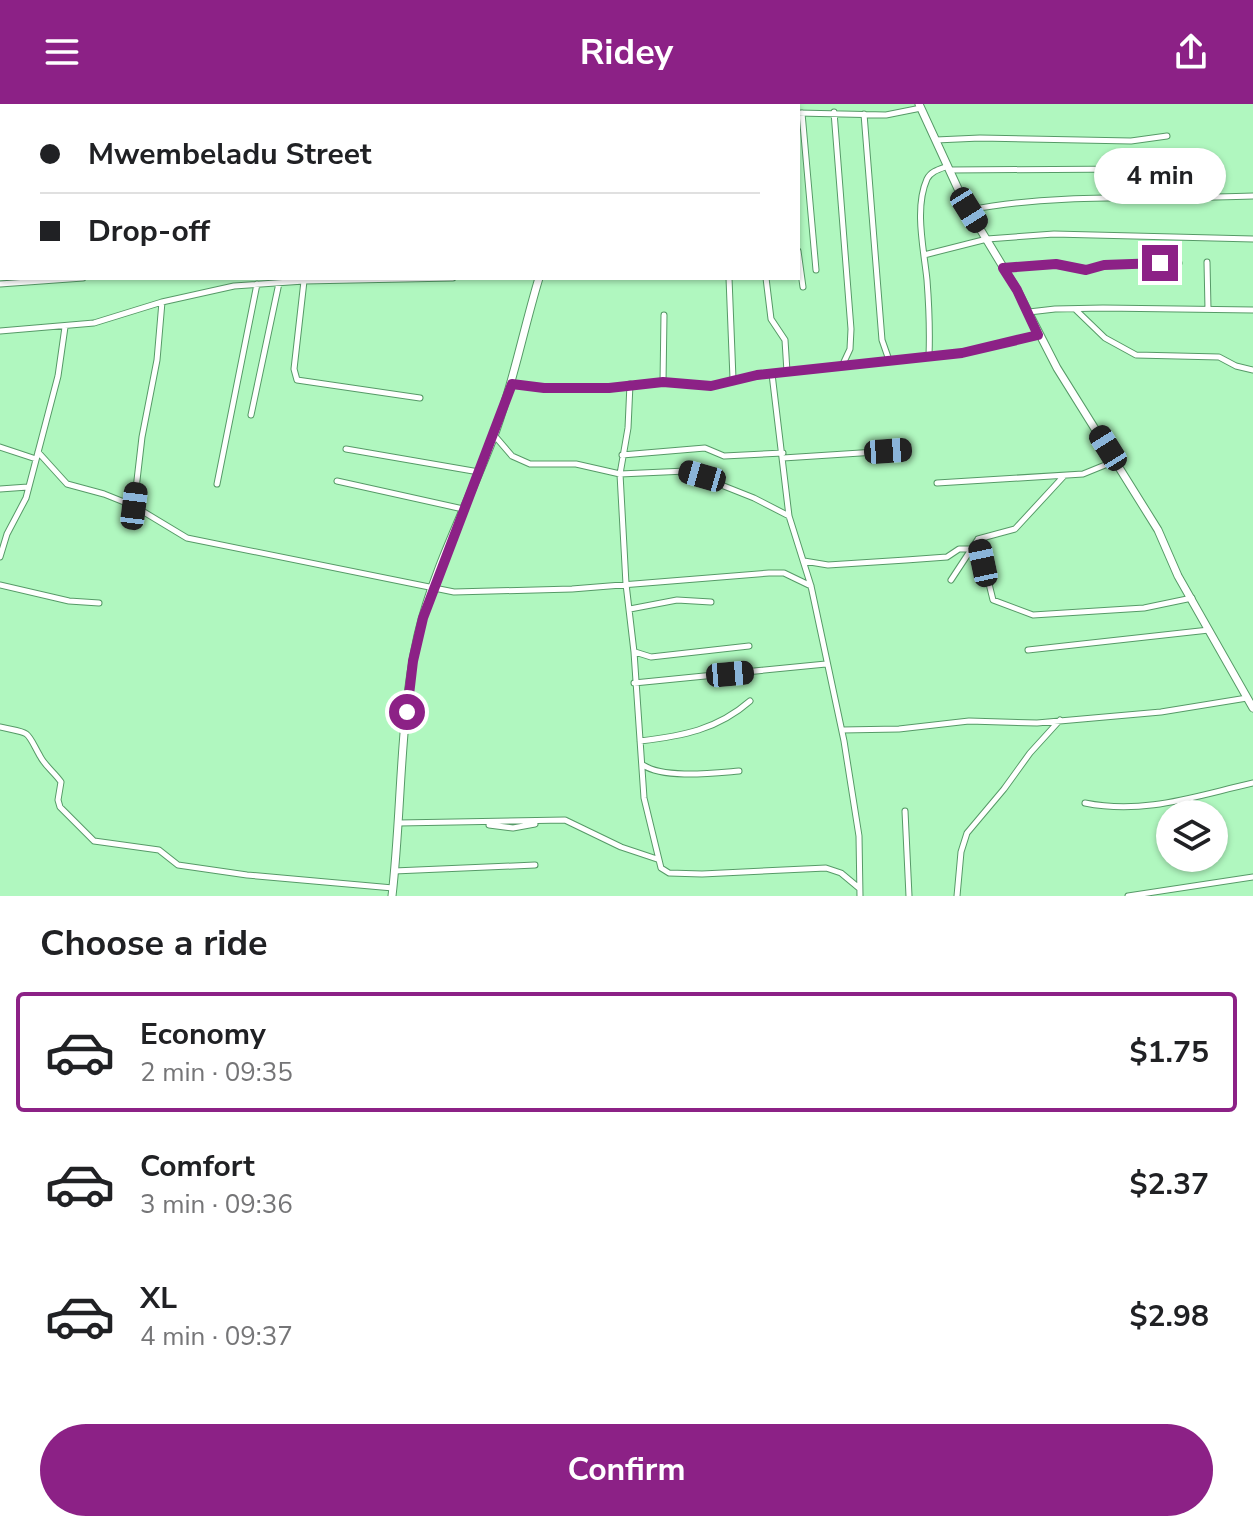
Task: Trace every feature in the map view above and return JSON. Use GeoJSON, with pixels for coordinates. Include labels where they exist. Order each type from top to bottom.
{"type":"FeatureCollection","features":[{"type":"Feature","properties":{"kind":"street"},"geometry":{"type":"LineString","coordinates":[[816,270],[800,113],[897,114],[920,106],[969,210],[1038,335],[1158,530],[1171,563],[1253,708]]}},
{"type":"Feature","properties":{"kind":"street"},"geometry":{"type":"LineString","coordinates":[[834,112],[851,329],[850,349],[843,364]]}},
{"type":"Feature","properties":{"kind":"street"},"geometry":{"type":"LineString","coordinates":[[864,114],[882,340],[889,360]]}},
{"type":"Feature","properties":{"kind":"street"},"geometry":{"type":"LineString","coordinates":[[936,140],[1131,141],[1167,136]]}},
{"type":"Feature","properties":{"kind":"street"},"geometry":{"type":"LineString","coordinates":[[929,356],[924,192],[928,177],[934,171],[949,168],[1204,168]]}},
{"type":"Feature","properties":{"kind":"street"},"geometry":{"type":"LineString","coordinates":[[969,210],[1004,203],[1253,196]]}},
{"type":"Feature","properties":{"kind":"street"},"geometry":{"type":"LineString","coordinates":[[924,255],[987,239],[1054,234],[1253,239]]}},
{"type":"Feature","properties":{"kind":"street"},"geometry":{"type":"LineString","coordinates":[[1207,262],[1208,309]]}},
{"type":"Feature","properties":{"kind":"street"},"geometry":{"type":"LineString","coordinates":[[1003,268],[1056,264],[1086,270],[1104,265],[1179,263]]}},
{"type":"Feature","properties":{"kind":"street"},"geometry":{"type":"LineString","coordinates":[[800,265],[803,287]]}},
{"type":"Feature","properties":{"kind":"street"},"geometry":{"type":"LineString","coordinates":[[0,284],[55,280]]}},
{"type":"Feature","properties":{"kind":"street"},"geometry":{"type":"LineString","coordinates":[[216,280],[216,289]]}},
{"type":"Feature","properties":{"kind":"street"},"geometry":{"type":"LineString","coordinates":[[0,331],[94,323],[216,289],[354,280]]}},
{"type":"Feature","properties":{"kind":"street"},"geometry":{"type":"LineString","coordinates":[[0,727],[32,738],[43,760],[60,779],[60,807],[94,841],[159,850],[178,865],[392,892],[407,712],[413,661],[423,618],[512,384],[538,280]]}},
{"type":"Feature","properties":{"kind":"street"},"geometry":{"type":"LineString","coordinates":[[729,280],[733,379]]}},
{"type":"Feature","properties":{"kind":"street"},"geometry":{"type":"LineString","coordinates":[[766,280],[771,319],[785,340],[787,372]]}},
{"type":"Feature","properties":{"kind":"street"},"geometry":{"type":"LineString","coordinates":[[304,281],[294,369],[297,380],[420,398]]}},
{"type":"Feature","properties":{"kind":"street"},"geometry":{"type":"LineString","coordinates":[[251,415],[279,283]]}},
{"type":"Feature","properties":{"kind":"street"},"geometry":{"type":"LineString","coordinates":[[217,484],[257,284]]}},
{"type":"Feature","properties":{"kind":"street"},"geometry":{"type":"LineString","coordinates":[[134,506],[142,437],[157,360],[162,302]]}},
{"type":"Feature","properties":{"kind":"street"},"geometry":{"type":"LineString","coordinates":[[1028,312],[1076,309],[1253,310]]}},
{"type":"Feature","properties":{"kind":"street"},"geometry":{"type":"LineString","coordinates":[[1076,309],[1105,338],[1136,355],[1219,357],[1253,370]]}},
{"type":"Feature","properties":{"kind":"street"},"geometry":{"type":"LineString","coordinates":[[663,382],[664,315]]}},
{"type":"Feature","properties":{"kind":"street"},"geometry":{"type":"LineString","coordinates":[[0,557],[28,487],[38,452],[58,376],[65,327]]}},
{"type":"Feature","properties":{"kind":"street"},"geometry":{"type":"LineString","coordinates":[[512,384],[598,388],[663,382],[703,386],[843,364],[982,349],[1038,335]]}},
{"type":"Feature","properties":{"kind":"street"},"geometry":{"type":"LineString","coordinates":[[772,374],[789,516],[811,586],[842,730],[859,836],[860,896]]}},
{"type":"Feature","properties":{"kind":"street"},"geometry":{"type":"LineString","coordinates":[[630,384],[628,428],[620,474],[626,584],[644,798],[658,860],[663,871],[669,873],[826,868],[841,873],[859,888]]}},
{"type":"Feature","properties":{"kind":"street"},"geometry":{"type":"LineString","coordinates":[[494,435],[512,456],[530,464],[576,464],[620,474],[686,471],[754,498],[789,516]]}},
{"type":"Feature","properties":{"kind":"street"},"geometry":{"type":"LineString","coordinates":[[0,447],[36,459]]}},
{"type":"Feature","properties":{"kind":"street"},"geometry":{"type":"LineString","coordinates":[[622,455],[700,448],[724,456],[907,450]]}},
{"type":"Feature","properties":{"kind":"street"},"geometry":{"type":"LineString","coordinates":[[346,449],[479,472]]}},
{"type":"Feature","properties":{"kind":"street"},"geometry":{"type":"LineString","coordinates":[[38,452],[67,484],[134,506],[195,540],[454,592],[502,592],[769,573],[784,573],[811,586]]}},
{"type":"Feature","properties":{"kind":"street"},"geometry":{"type":"LineString","coordinates":[[937,483],[1065,475],[1098,470],[1116,461]]}},
{"type":"Feature","properties":{"kind":"street"},"geometry":{"type":"LineString","coordinates":[[951,580],[978,539],[1015,529],[1065,475]]}},
{"type":"Feature","properties":{"kind":"street"},"geometry":{"type":"LineString","coordinates":[[337,481],[463,509]]}},
{"type":"Feature","properties":{"kind":"street"},"geometry":{"type":"LineString","coordinates":[[0,489],[28,487]]}},
{"type":"Feature","properties":{"kind":"street"},"geometry":{"type":"LineString","coordinates":[[978,539],[993,600],[1024,613],[1144,608],[1192,598]]}},
{"type":"Feature","properties":{"kind":"street"},"geometry":{"type":"LineString","coordinates":[[803,561],[828,565],[895,561],[947,557],[959,549],[970,549]]}},
{"type":"Feature","properties":{"kind":"street"},"geometry":{"type":"LineString","coordinates":[[0,585],[69,601],[99,603]]}},
{"type":"Feature","properties":{"kind":"street"},"geometry":{"type":"LineString","coordinates":[[630,609],[677,600],[711,602]]}},
{"type":"Feature","properties":{"kind":"street"},"geometry":{"type":"LineString","coordinates":[[1028,650],[1210,630]]}},
{"type":"Feature","properties":{"kind":"street"},"geometry":{"type":"LineString","coordinates":[[634,652],[651,657],[749,646]]}},
{"type":"Feature","properties":{"kind":"street"},"geometry":{"type":"LineString","coordinates":[[634,683],[826,664]]}},
{"type":"Feature","properties":{"kind":"street"},"geometry":{"type":"LineString","coordinates":[[842,730],[899,729],[969,721],[1037,723],[1161,712],[1247,698]]}},
{"type":"Feature","properties":{"kind":"street"},"geometry":{"type":"LineString","coordinates":[[640,741],[677,737],[713,725],[726,720],[750,701]]}},
{"type":"Feature","properties":{"kind":"street"},"geometry":{"type":"LineString","coordinates":[[957,896],[961,852],[967,833],[1060,720]]}},
{"type":"Feature","properties":{"kind":"street"},"geometry":{"type":"LineString","coordinates":[[642,765],[651,771],[672,773],[739,771]]}},
{"type":"Feature","properties":{"kind":"street"},"geometry":{"type":"LineString","coordinates":[[1085,803],[1108,808],[1154,807],[1253,783]]}},
{"type":"Feature","properties":{"kind":"street"},"geometry":{"type":"LineString","coordinates":[[905,811],[909,896]]}},
{"type":"Feature","properties":{"kind":"street"},"geometry":{"type":"LineString","coordinates":[[399,823],[572,822],[621,847],[658,860]]}},
{"type":"Feature","properties":{"kind":"street"},"geometry":{"type":"LineString","coordinates":[[393,872],[535,865]]}},
{"type":"Feature","properties":{"kind":"street"},"geometry":{"type":"LineString","coordinates":[[1128,896],[1253,877]]}},
{"type":"Feature","properties":{"kind":"route"},"geometry":{"type":"LineString","coordinates":[[407,712],[413,661],[423,618],[512,384],[544,388],[609,388],[663,382],[703,386],[757,375],[982,349],[1038,335],[1003,268],[1056,264],[1086,270],[1104,265],[1160,263]]}}]}
